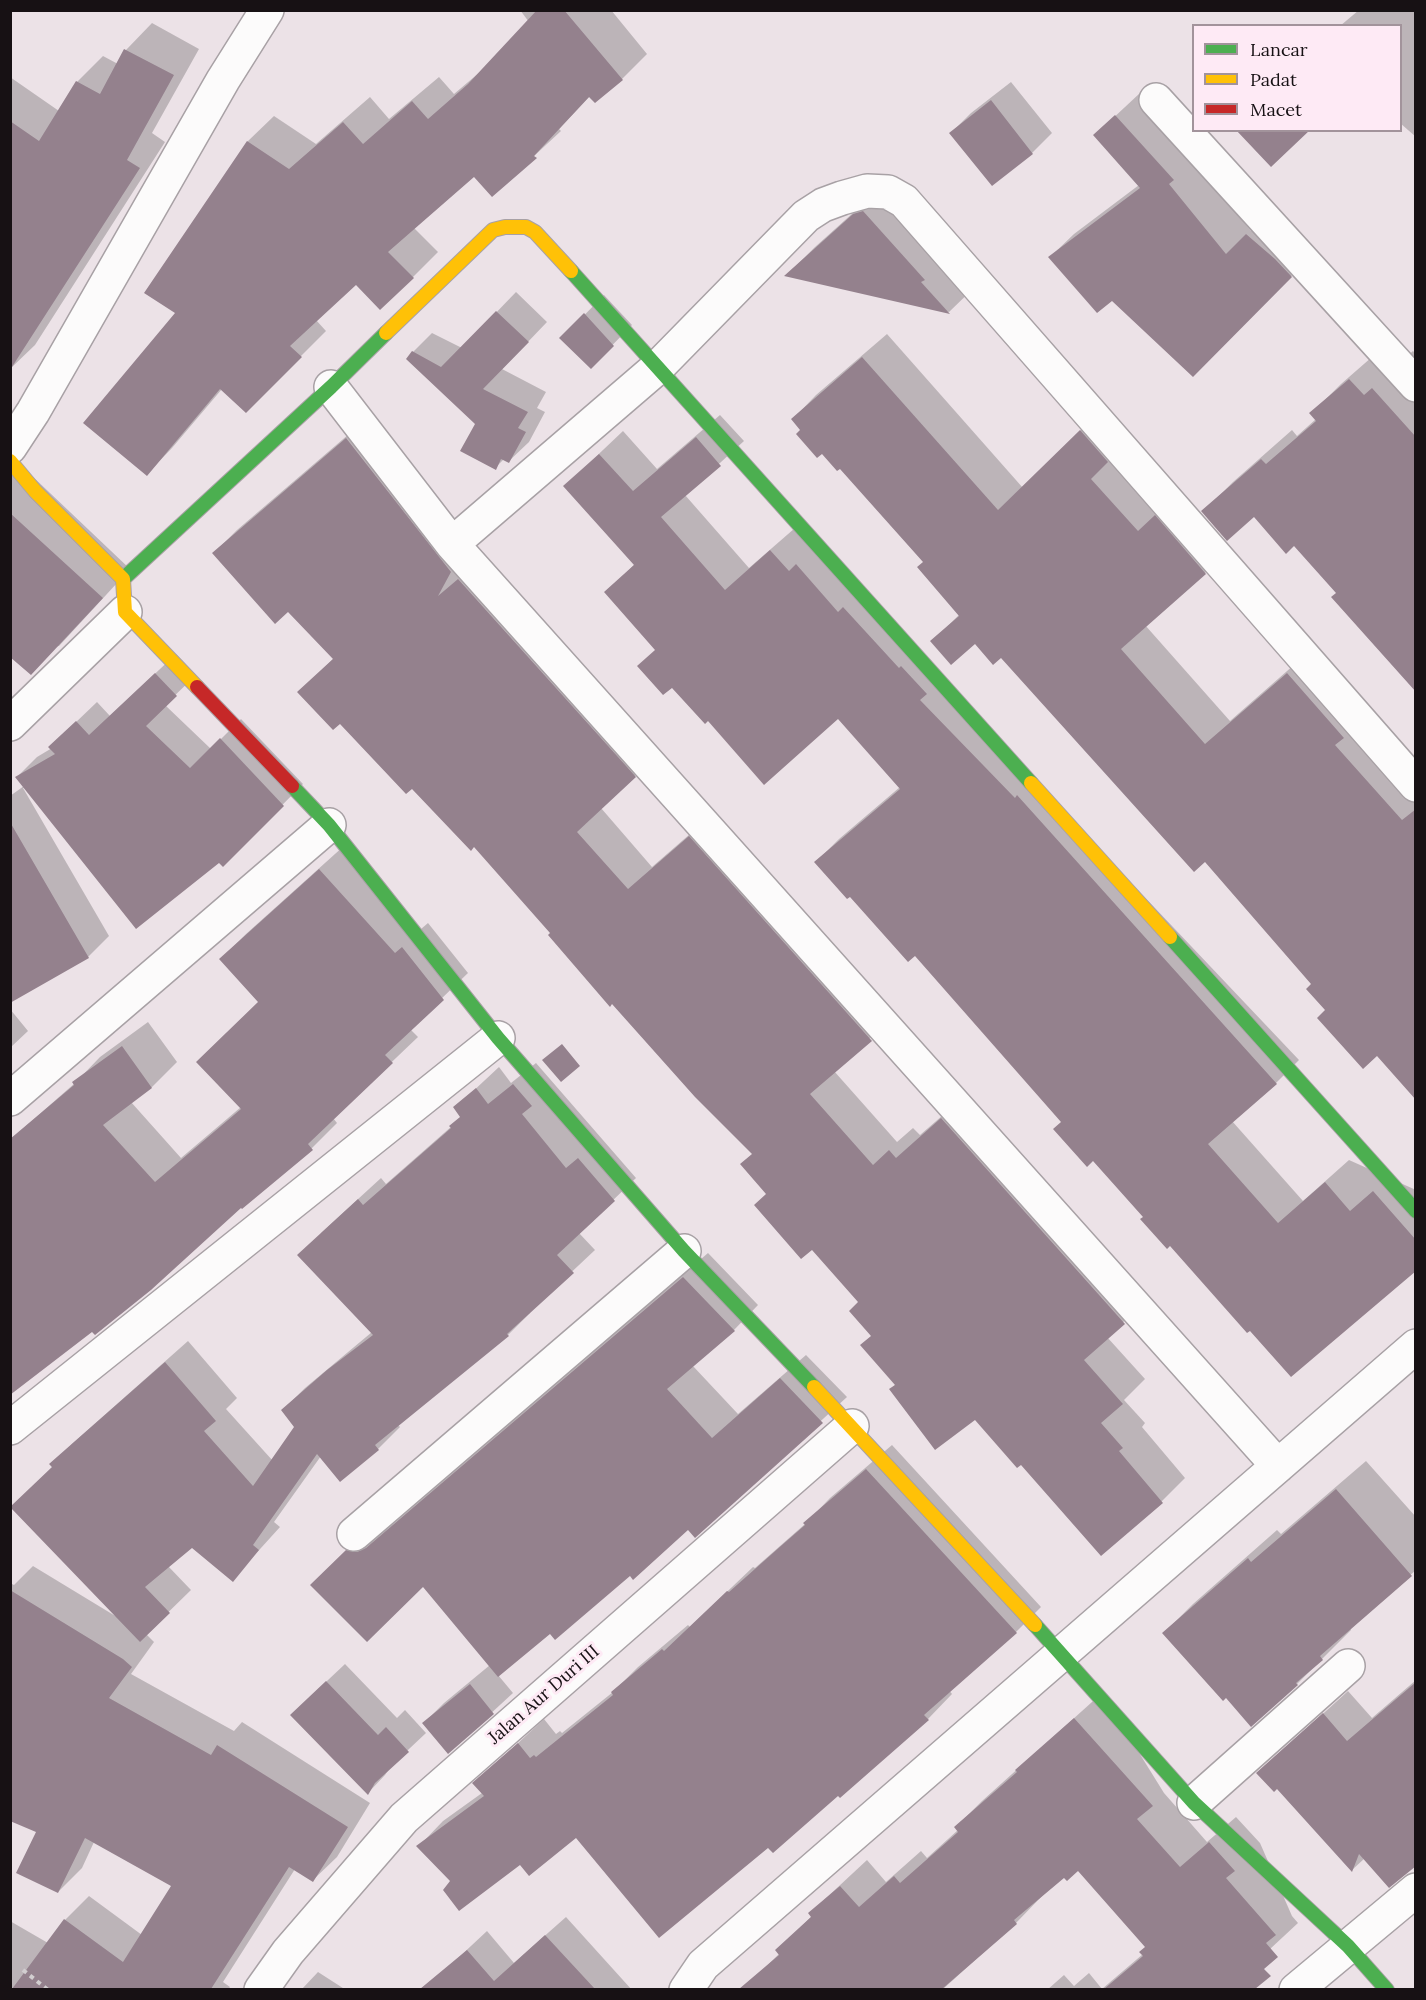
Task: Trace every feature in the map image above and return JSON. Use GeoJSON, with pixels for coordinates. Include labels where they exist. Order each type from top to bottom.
{"type":"FeatureCollection","features":[{"type":"Feature","properties":{"kind":"street"},"geometry":{"type":"LineString","coordinates":[[10,447],[39,402],[223,80],[267,10]]}},
{"type":"Feature","properties":{"kind":"street"},"geometry":{"type":"LineString","coordinates":[[1156,100],[1416,385]]}},
{"type":"Feature","properties":{"kind":"street"},"geometry":{"type":"LineString","coordinates":[[452,544],[658,367],[806,216],[823,205],[842,198],[867,191],[888,192],[904,201],[1416,785]]}},
{"type":"Feature","properties":{"kind":"street"},"geometry":{"type":"LineString","coordinates":[[123,579],[331,387],[486,236],[493,230],[515,226],[526,227],[535,232],[658,367],[1416,1211]]}},
{"type":"Feature","properties":{"kind":"street"},"geometry":{"type":"LineString","coordinates":[[331,387],[452,544],[1278,1466]]}},
{"type":"Feature","properties":{"kind":"street"},"geometry":{"type":"LineString","coordinates":[[10,461],[35,491],[123,579],[125,612],[329,825],[498,1038],[684,1251],[852,1426],[1061,1653],[1194,1803],[1348,1946],[1387,1989]]}},
{"type":"Feature","properties":{"kind":"street"},"geometry":{"type":"LineString","coordinates":[[10,724],[125,612]]}},
{"type":"Feature","properties":{"kind":"street"},"geometry":{"type":"LineString","coordinates":[[10,1099],[329,825]]}},
{"type":"Feature","properties":{"kind":"street"},"geometry":{"type":"LineString","coordinates":[[10,1428],[498,1038]]}},
{"type":"Feature","properties":{"kind":"street"},"geometry":{"type":"LineString","coordinates":[[354,1534],[684,1251]]}},
{"type":"Feature","properties":{"kind":"street"},"geometry":{"type":"LineString","coordinates":[[686,1989],[703,1965],[1416,1346]]}},
{"type":"Feature","properties":{"kind":"street","name":"Jalan Aur Duri III"},"geometry":{"type":"LineString","coordinates":[[261,1989],[288,1952],[404,1818],[852,1426]]}},
{"type":"Feature","properties":{"kind":"street"},"geometry":{"type":"LineString","coordinates":[[1194,1803],[1348,1666]]}},
{"type":"Feature","properties":{"kind":"street"},"geometry":{"type":"LineString","coordinates":[[1296,1989],[1416,1890]]}},
{"type":"Feature","properties":{"kind":"path"},"geometry":{"type":"LineString","coordinates":[[23,1970],[48,1989]]}},
{"type":"Feature","properties":{"kind":"building"},"geometry":{"type":"Polygon","coordinates":[[[537,10],[564,10],[623,80],[595,103],[589,97],[534,156],[537,158],[492,197],[474,177],[388,252],[414,278],[380,310],[356,285],[290,346],[302,357],[246,413],[220,389],[147,476],[83,423],[175,313],[144,293],[247,141],[289,169],[343,122],[363,144],[412,101],[428,119],[468,84],[537,10]]]}},
{"type":"Feature","properties":{"kind":"building"},"geometry":{"type":"Polygon","coordinates":[[[124,49],[174,75],[127,160],[140,168],[10,370],[10,121],[39,141],[76,81],[100,94],[124,49]]]}},
{"type":"Feature","properties":{"kind":"building"},"geometry":{"type":"Polygon","coordinates":[[[991,100],[1033,154],[992,186],[949,133],[991,100]]]}},
{"type":"Feature","properties":{"kind":"building"},"geometry":{"type":"Polygon","coordinates":[[[1115,115],[1174,180],[1169,184],[1226,254],[1246,234],[1292,277],[1193,377],[1112,301],[1097,313],[1048,257],[1140,188],[1093,135],[1115,115]]]}},
{"type":"Feature","properties":{"kind":"building"},"geometry":{"type":"Polygon","coordinates":[[[1238,132],[1308,132],[1271,167],[1238,132]]]}},
{"type":"Feature","properties":{"kind":"building"},"geometry":{"type":"Polygon","coordinates":[[[863,211],[925,280],[921,282],[950,314],[784,276],[853,214],[863,211]]]}},
{"type":"Feature","properties":{"kind":"building"},"geometry":{"type":"Polygon","coordinates":[[[496,311],[529,342],[483,389],[528,412],[518,428],[526,432],[509,463],[501,459],[496,470],[460,451],[475,424],[406,359],[412,351],[441,367],[496,311]]]}},
{"type":"Feature","properties":{"kind":"building"},"geometry":{"type":"Polygon","coordinates":[[[584,313],[614,346],[591,369],[559,338],[584,313]]]}},
{"type":"Feature","properties":{"kind":"building"},"geometry":{"type":"Polygon","coordinates":[[[862,357],[998,510],[1080,430],[1108,462],[1091,479],[1138,531],[1155,515],[1206,574],[1121,649],[1205,744],[1287,673],[1344,738],[1335,745],[1402,820],[1416,809],[1416,1100],[1377,1056],[1363,1069],[1317,1018],[1325,1010],[1306,989],[1311,984],[1205,862],[1194,872],[1001,658],[993,665],[975,644],[951,665],[930,641],[959,616],[917,567],[923,562],[840,469],[837,471],[822,454],[817,458],[796,434],[800,430],[791,419],[862,357]]]}},
{"type":"Feature","properties":{"kind":"building"},"geometry":{"type":"Polygon","coordinates":[[[1349,379],[1364,395],[1372,388],[1416,437],[1416,692],[1331,597],[1336,593],[1294,546],[1286,554],[1254,517],[1227,541],[1201,511],[1261,459],[1266,464],[1316,421],[1309,413],[1349,379]]]}},
{"type":"Feature","properties":{"kind":"building"},"geometry":{"type":"Polygon","coordinates":[[[696,437],[721,466],[661,517],[725,590],[770,550],[789,571],[796,564],[838,612],[843,607],[899,668],[901,666],[927,694],[920,700],[1015,798],[1017,795],[1277,1084],[1208,1144],[1278,1223],[1325,1182],[1350,1211],[1373,1191],[1416,1240],[1416,1271],[1291,1377],[1250,1331],[1247,1333],[1170,1246],[1167,1249],[1140,1219],[1143,1217],[1093,1161],[1087,1167],[1053,1129],[1061,1122],[915,956],[908,962],[850,897],[847,899],[814,862],[900,789],[838,719],[764,785],[708,721],[705,724],[672,688],[663,695],[637,666],[655,650],[604,592],[634,565],[563,486],[599,454],[633,491],[696,437]]]}},
{"type":"Feature","properties":{"kind":"building"},"geometry":{"type":"Polygon","coordinates":[[[346,438],[451,572],[438,596],[458,579],[636,777],[577,832],[628,889],[689,836],[872,1041],[810,1094],[873,1165],[889,1150],[896,1158],[941,1118],[1125,1324],[1084,1360],[1123,1404],[1101,1423],[1123,1448],[1119,1451],[1163,1503],[1101,1556],[1021,1465],[1017,1468],[975,1420],[935,1450],[889,1389],[895,1385],[860,1345],[871,1336],[849,1311],[858,1302],[812,1250],[801,1259],[754,1205],[766,1194],[740,1164],[752,1154],[695,1097],[612,1004],[610,1007],[548,935],[550,933],[474,847],[471,851],[412,789],[406,794],[340,724],[333,730],[297,692],[333,659],[288,612],[275,624],[212,553],[346,438]]]}},
{"type":"Feature","properties":{"kind":"building"},"geometry":{"type":"Polygon","coordinates":[[[10,513],[103,598],[31,675],[10,657],[10,513]]]}},
{"type":"Feature","properties":{"kind":"building"},"geometry":{"type":"Polygon","coordinates":[[[155,673],[177,696],[146,726],[190,768],[220,738],[284,806],[223,867],[219,863],[136,929],[15,777],[55,754],[48,747],[76,721],[89,735],[155,673]]]}},
{"type":"Feature","properties":{"kind":"building"},"geometry":{"type":"Polygon","coordinates":[[[10,822],[89,958],[10,1003],[10,822]]]}},
{"type":"Feature","properties":{"kind":"building"},"geometry":{"type":"Polygon","coordinates":[[[319,869],[395,953],[402,947],[444,1000],[385,1055],[393,1063],[308,1144],[313,1150],[241,1208],[151,1290],[95,1335],[92,1332],[10,1395],[10,1139],[74,1085],[72,1082],[122,1046],[152,1088],[103,1125],[155,1182],[241,1109],[196,1062],[258,1002],[219,959],[319,869]]]}},
{"type":"Feature","properties":{"kind":"building"},"geometry":{"type":"Polygon","coordinates":[[[562,1044],[580,1066],[561,1082],[542,1060],[562,1044]]]}},
{"type":"Feature","properties":{"kind":"building"},"geometry":{"type":"Polygon","coordinates":[[[513,1084],[532,1106],[522,1114],[566,1168],[578,1158],[615,1201],[557,1255],[574,1273],[507,1334],[509,1336],[375,1445],[379,1450],[340,1482],[317,1454],[253,1545],[259,1550],[233,1582],[192,1548],[145,1587],[170,1613],[140,1642],[10,1507],[52,1467],[49,1464],[165,1362],[216,1421],[204,1431],[253,1486],[294,1427],[281,1410],[327,1370],[373,1335],[297,1255],[358,1199],[363,1205],[451,1128],[449,1126],[460,1117],[453,1107],[476,1088],[488,1104],[513,1084]]]}},
{"type":"Feature","properties":{"kind":"building"},"geometry":{"type":"Polygon","coordinates":[[[683,1277],[735,1331],[667,1389],[712,1438],[780,1378],[823,1423],[695,1538],[688,1530],[633,1580],[630,1576],[555,1640],[550,1634],[498,1677],[423,1587],[367,1642],[310,1585],[346,1550],[357,1552],[366,1548],[683,1277]]]}},
{"type":"Feature","properties":{"kind":"building"},"geometry":{"type":"Polygon","coordinates":[[[866,1469],[1017,1633],[924,1715],[929,1720],[840,1798],[838,1796],[773,1853],[768,1848],[659,1938],[576,1838],[529,1876],[520,1865],[459,1911],[443,1890],[450,1881],[416,1846],[484,1796],[472,1783],[518,1743],[530,1758],[534,1755],[536,1757],[613,1695],[611,1692],[662,1649],[664,1651],[727,1591],[729,1592],[805,1525],[803,1523],[866,1469]]]}},
{"type":"Feature","properties":{"kind":"building"},"geometry":{"type":"Polygon","coordinates":[[[1336,1489],[1412,1576],[1320,1656],[1323,1660],[1251,1727],[1226,1698],[1223,1701],[1162,1633],[1248,1558],[1251,1562],[1336,1489]]]}},
{"type":"Feature","properties":{"kind":"building"},"geometry":{"type":"Polygon","coordinates":[[[10,1590],[123,1659],[132,1667],[109,1698],[211,1755],[217,1745],[348,1827],[313,1882],[289,1867],[211,1989],[12,1989],[64,1919],[123,1962],[171,1886],[85,1838],[58,1893],[16,1873],[36,1832],[10,1821],[10,1590]]]}},
{"type":"Feature","properties":{"kind":"building"},"geometry":{"type":"Polygon","coordinates":[[[326,1681],[378,1735],[386,1727],[409,1752],[375,1783],[368,1795],[290,1715],[326,1681]]]}},
{"type":"Feature","properties":{"kind":"building"},"geometry":{"type":"Polygon","coordinates":[[[1416,1682],[1416,1866],[1389,1888],[1359,1854],[1352,1872],[1277,1789],[1274,1792],[1256,1773],[1323,1713],[1347,1741],[1416,1682]]]}},
{"type":"Feature","properties":{"kind":"building"},"geometry":{"type":"Polygon","coordinates":[[[470,1684],[494,1714],[448,1754],[422,1723],[470,1684]]]}},
{"type":"Feature","properties":{"kind":"building"},"geometry":{"type":"Polygon","coordinates":[[[1074,1718],[1153,1806],[1137,1819],[1180,1867],[1209,1842],[1235,1871],[1226,1878],[1276,1935],[1266,1943],[1278,1957],[1264,1969],[1271,1976],[1255,1989],[1104,1989],[1143,1956],[1139,1952],[1145,1947],[1078,1871],[1067,1881],[1064,1878],[1014,1920],[1017,1924],[942,1989],[739,1989],[779,1955],[775,1950],[811,1917],[808,1913],[840,1886],[859,1907],[894,1876],[900,1883],[958,1832],[954,1827],[1074,1718]]]}},
{"type":"Feature","properties":{"kind":"building"},"geometry":{"type":"Polygon","coordinates":[[[545,1935],[595,1989],[420,1989],[467,1950],[494,1981],[545,1935]]]}},
{"type":"Feature","properties":{"kind":"traffic: fast"},"geometry":{"type":"LineString","coordinates":[[571,271],[1031,783]]}},
{"type":"Feature","properties":{"kind":"traffic: fast"},"geometry":{"type":"LineString","coordinates":[[123,579],[331,387],[386,333]]}},
{"type":"Feature","properties":{"kind":"traffic: fast"},"geometry":{"type":"LineString","coordinates":[[292,786],[329,825],[498,1038],[684,1251],[814,1387]]}},
{"type":"Feature","properties":{"kind":"traffic: fast"},"geometry":{"type":"LineString","coordinates":[[1170,937],[1416,1211]]}},
{"type":"Feature","properties":{"kind":"traffic: fast"},"geometry":{"type":"LineString","coordinates":[[1035,1625],[1194,1803],[1348,1946],[1387,1990]]}},
{"type":"Feature","properties":{"kind":"traffic: slow"},"geometry":{"type":"LineString","coordinates":[[386,333],[493,230],[505,227],[526,227],[535,232],[571,271]]}},
{"type":"Feature","properties":{"kind":"traffic: slow"},"geometry":{"type":"LineString","coordinates":[[10,461],[35,491],[123,579],[125,612],[197,687]]}},
{"type":"Feature","properties":{"kind":"traffic: slow"},"geometry":{"type":"LineString","coordinates":[[1031,783],[1170,937]]}},
{"type":"Feature","properties":{"kind":"traffic: slow"},"geometry":{"type":"LineString","coordinates":[[814,1387],[1035,1625]]}},
{"type":"Feature","properties":{"kind":"traffic: jam"},"geometry":{"type":"LineString","coordinates":[[197,687],[292,786]]}}]}
